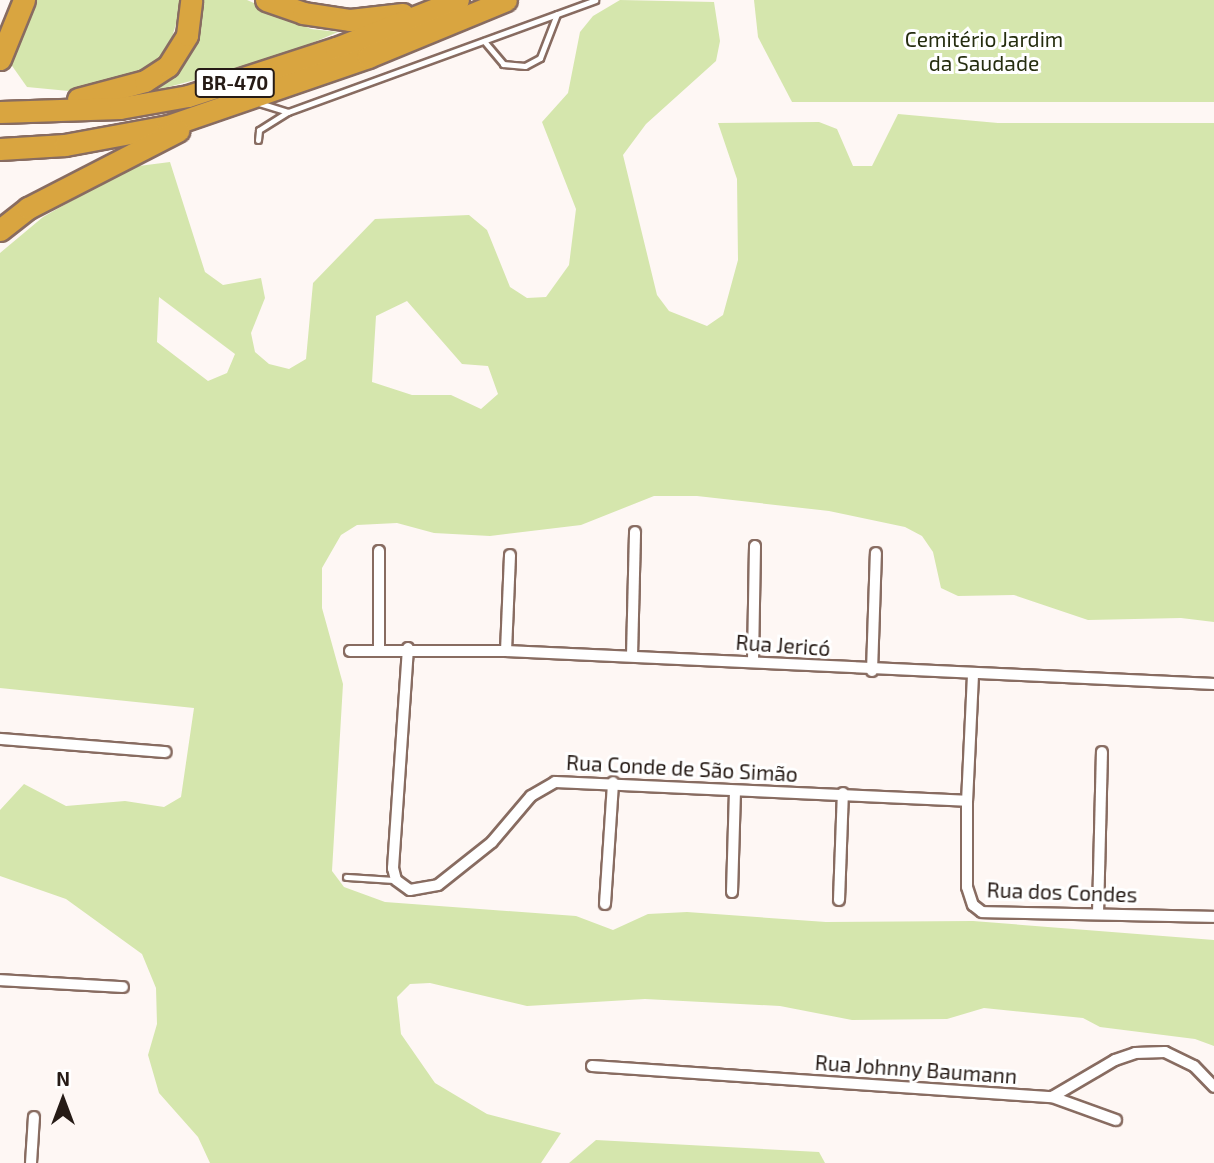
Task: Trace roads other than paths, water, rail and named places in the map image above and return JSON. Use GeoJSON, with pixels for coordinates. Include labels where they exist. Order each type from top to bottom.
{"type":"FeatureCollection","features":[{"type":"Feature","properties":{"kind":"highway"},"geometry":{"type":"LineString","coordinates":[[1,48],[14,0]]}},
{"type":"Feature","properties":{"kind":"highway"},"geometry":{"type":"LineString","coordinates":[[1,48],[24,0]]}},
{"type":"Feature","properties":{"kind":"highway"},"geometry":{"type":"LineString","coordinates":[[0,112],[91,98],[145,81],[168,66],[182,49],[191,23],[191,0]]}},
{"type":"Feature","properties":{"kind":"highway"},"geometry":{"type":"LineString","coordinates":[[266,0],[303,13],[350,20],[402,14],[452,0]]}},
{"type":"Feature","properties":{"kind":"highway","name":"BR-470"},"geometry":{"type":"LineString","coordinates":[[0,112],[120,108],[188,96],[336,48],[458,0]]}},
{"type":"Feature","properties":{"kind":"highway","name":"BR-470"},"geometry":{"type":"LineString","coordinates":[[0,149],[125,136],[222,108],[368,57],[506,0]]}},
{"type":"Feature","properties":{"kind":"highway"},"geometry":{"type":"LineString","coordinates":[[0,230],[28,208],[222,108]]}},
{"type":"Feature","properties":{"kind":"street"},"geometry":{"type":"LineString","coordinates":[[632,656],[635,532]]}},
{"type":"Feature","properties":{"kind":"street"},"geometry":{"type":"LineString","coordinates":[[753,661],[755,546]]}},
{"type":"Feature","properties":{"kind":"street"},"geometry":{"type":"LineString","coordinates":[[379,551],[379,648]]}},
{"type":"Feature","properties":{"kind":"street"},"geometry":{"type":"LineString","coordinates":[[872,671],[876,553]]}},
{"type":"Feature","properties":{"kind":"street"},"geometry":{"type":"LineString","coordinates":[[506,651],[510,555]]}},
{"type":"Feature","properties":{"kind":"street","name":"Rua Jericó"},"geometry":{"type":"LineString","coordinates":[[350,651],[379,648],[506,651],[753,661],[872,671],[1214,684]]}},
{"type":"Feature","properties":{"kind":"street"},"geometry":{"type":"LineString","coordinates":[[396,880],[393,868],[408,648]]}},
{"type":"Feature","properties":{"kind":"street","name":"Rua dos Condes"},"geometry":{"type":"LineString","coordinates":[[973,675],[967,801],[968,887],[973,905],[982,912],[1214,917]]}},
{"type":"Feature","properties":{"kind":"street"},"geometry":{"type":"LineString","coordinates":[[0,738],[164,752]]}},
{"type":"Feature","properties":{"kind":"street"},"geometry":{"type":"LineString","coordinates":[[1098,914],[1102,752]]}},
{"type":"Feature","properties":{"kind":"street","name":"Rua Conde de São Simão"},"geometry":{"type":"LineString","coordinates":[[396,880],[410,890],[438,885],[492,842],[543,787],[555,782],[613,782],[735,793],[843,793],[967,801]]}},
{"type":"Feature","properties":{"kind":"street"},"geometry":{"type":"LineString","coordinates":[[605,904],[613,782]]}},
{"type":"Feature","properties":{"kind":"street"},"geometry":{"type":"LineString","coordinates":[[732,892],[735,793]]}},
{"type":"Feature","properties":{"kind":"street"},"geometry":{"type":"LineString","coordinates":[[839,900],[843,793]]}},
{"type":"Feature","properties":{"kind":"street"},"geometry":{"type":"LineString","coordinates":[[0,980],[123,987]]}},
{"type":"Feature","properties":{"kind":"street"},"geometry":{"type":"LineString","coordinates":[[1052,1097],[1115,1060],[1135,1053],[1166,1052],[1194,1066],[1214,1087]]}},
{"type":"Feature","properties":{"kind":"street","name":"Rua Johnny Baumann"},"geometry":{"type":"LineString","coordinates":[[592,1066],[1052,1097],[1116,1120]]}},
{"type":"Feature","properties":{"kind":"street"},"geometry":{"type":"LineString","coordinates":[[31,1163],[34,1117]]}},
{"type":"Feature","properties":{"kind":"lane"},"geometry":{"type":"LineString","coordinates":[[258,140],[259,130],[288,112],[595,0]]}},
{"type":"Feature","properties":{"kind":"lane"},"geometry":{"type":"LineString","coordinates":[[484,41],[503,64],[524,65],[540,58],[557,14]]}},
{"type":"Feature","properties":{"kind":"lane"},"geometry":{"type":"LineString","coordinates":[[246,100],[288,112]]}},
{"type":"Feature","properties":{"kind":"lane"},"geometry":{"type":"LineString","coordinates":[[346,877],[396,880]]}},
{"type":"Feature","properties":{"kind":"park label","name":"Cemitério Jardim da Saudade"},"geometry":{"type":"Point","coordinates":[984,51]}}]}
